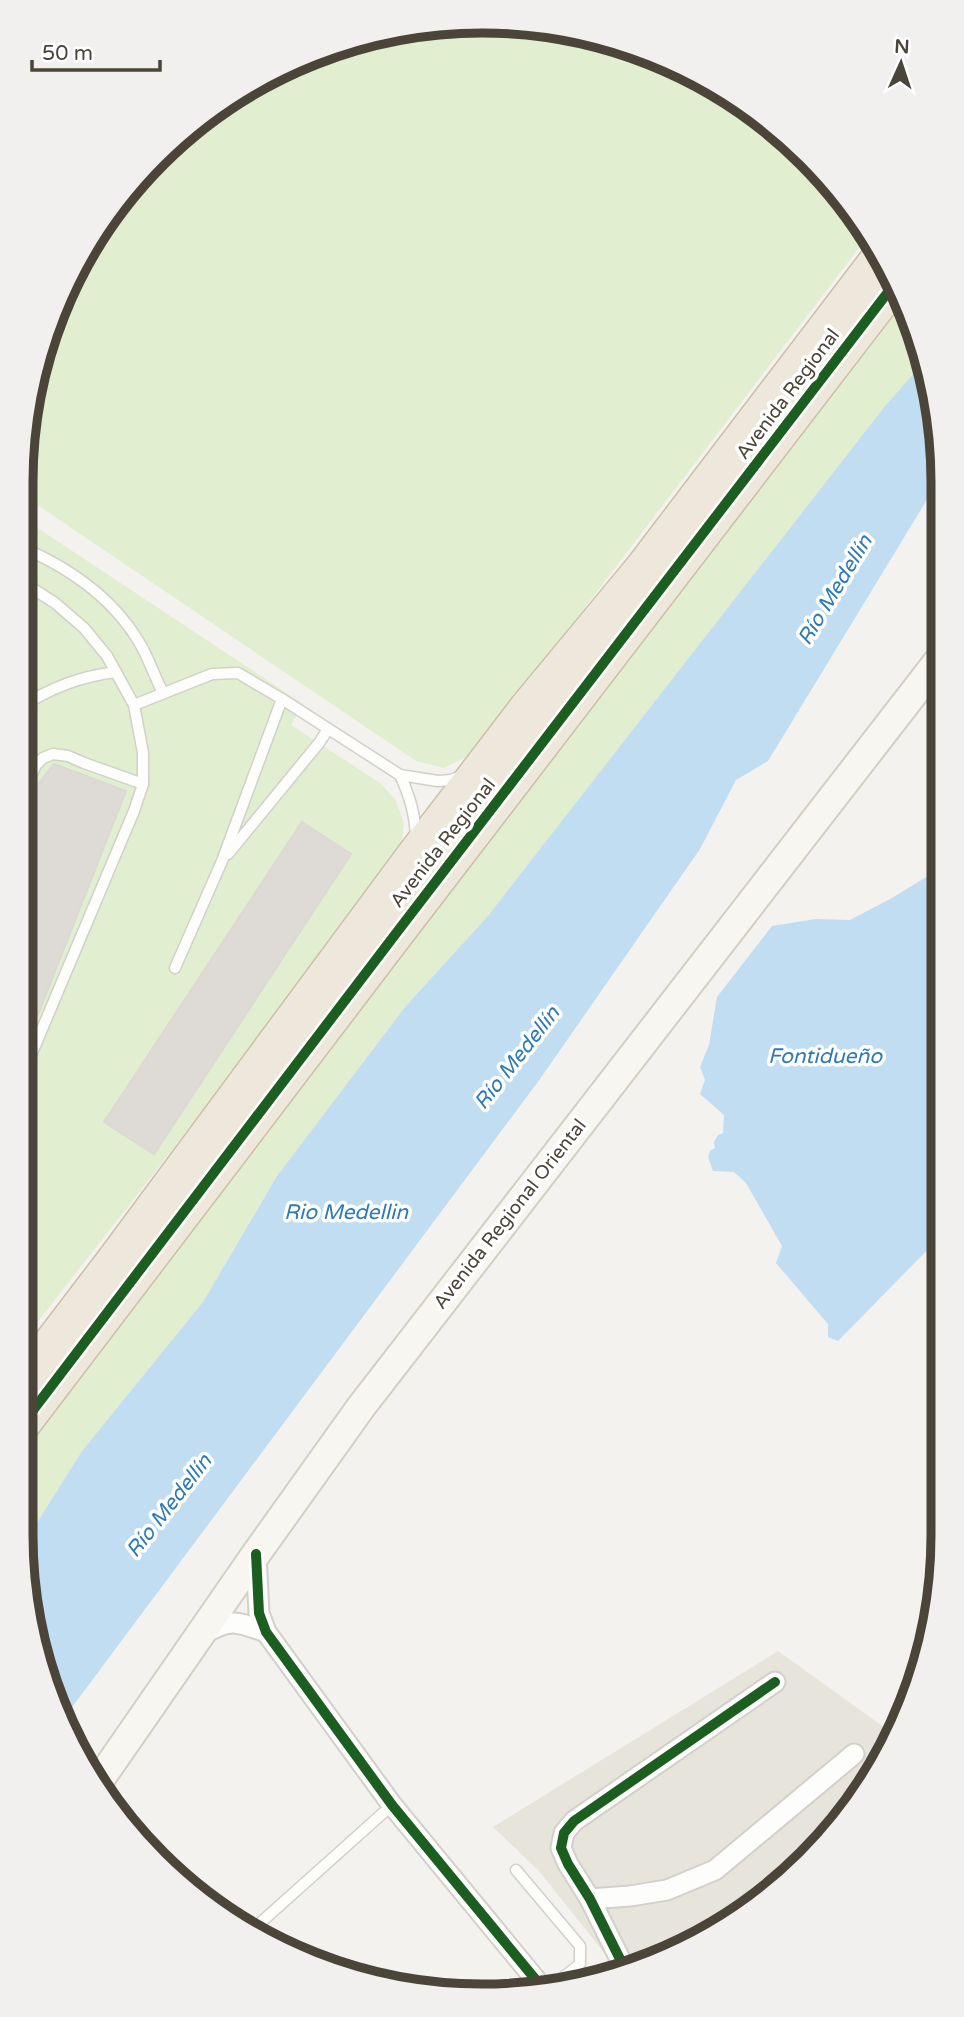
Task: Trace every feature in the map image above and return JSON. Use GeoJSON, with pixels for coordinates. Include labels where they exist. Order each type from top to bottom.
{"type":"FeatureCollection","features":[{"type":"Feature","properties":{"kind":"highway","name":"Avenida Regional"},"geometry":{"type":"LineString","coordinates":[[33,1367],[481,768],[643,568],[874,265]]}},
{"type":"Feature","properties":{"kind":"highway","name":"Avenida Regional"},"geometry":{"type":"LineString","coordinates":[[33,1410],[888,292]]}},
{"type":"Feature","properties":{"kind":"main road","name":"Avenida Regional Oriental"},"geometry":{"type":"LineString","coordinates":[[104,1775],[256,1554],[370,1397],[931,671]]}},
{"type":"Feature","properties":{"kind":"street"},"geometry":{"type":"LineString","coordinates":[[256,1554],[259,1613],[266,1632],[392,1805],[536,1980]]}},
{"type":"Feature","properties":{"kind":"street"},"geometry":{"type":"LineString","coordinates":[[198,1637],[221,1624],[240,1623],[266,1632]]}},
{"type":"Feature","properties":{"kind":"street"},"geometry":{"type":"LineString","coordinates":[[621,1961],[590,1899],[568,1864],[561,1848],[564,1833],[574,1821],[775,1682]]}},
{"type":"Feature","properties":{"kind":"street"},"geometry":{"type":"LineString","coordinates":[[590,1899],[667,1890],[715,1870],[855,1754]]}},
{"type":"Feature","properties":{"kind":"lane"},"geometry":{"type":"LineString","coordinates":[[33,553],[71,573],[97,593],[122,619],[142,648],[163,693]]}},
{"type":"Feature","properties":{"kind":"lane"},"geometry":{"type":"LineString","coordinates":[[33,589],[55,603],[84,628],[107,656],[134,705],[143,753],[143,783],[134,811],[33,1051]]}},
{"type":"Feature","properties":{"kind":"lane"},"geometry":{"type":"LineString","coordinates":[[33,701],[63,685],[92,675],[116,673]]}},
{"type":"Feature","properties":{"kind":"lane"},"geometry":{"type":"LineString","coordinates":[[134,705],[212,674],[238,673],[400,775],[438,781],[451,780],[481,768]]}},
{"type":"Feature","properties":{"kind":"lane"},"geometry":{"type":"LineString","coordinates":[[175,968],[222,861],[282,699]]}},
{"type":"Feature","properties":{"kind":"lane"},"geometry":{"type":"LineString","coordinates":[[222,861],[328,729]]}},
{"type":"Feature","properties":{"kind":"lane"},"geometry":{"type":"LineString","coordinates":[[33,772],[43,758],[53,754],[68,755],[84,764],[143,783]]}},
{"type":"Feature","properties":{"kind":"lane"},"geometry":{"type":"LineString","coordinates":[[400,775],[410,796],[415,816],[414,856]]}},
{"type":"Feature","properties":{"kind":"lane"},"geometry":{"type":"LineString","coordinates":[[259,1924],[392,1805]]}},
{"type":"Feature","properties":{"kind":"lane"},"geometry":{"type":"LineString","coordinates":[[516,1870],[580,1947],[580,1964],[565,1976]]}},
{"type":"Feature","properties":{"kind":"shaded area"},"geometry":{"type":"Polygon","coordinates":[[[778,1651],[886,1729],[871,1759],[838,1808],[778,1872],[706,1924],[654,1950],[613,1964],[539,1871],[493,1827],[778,1651]]]}},
{"type":"Feature","properties":{"kind":"green space"},"geometry":{"type":"Polygon","coordinates":[[[482,33],[570,42],[654,67],[731,109],[755,126],[799,165],[838,209],[862,244],[474,753],[444,768],[416,761],[33,502],[34,453],[42,394],[67,310],[109,233],[126,209],[165,165],[209,126],[233,109],[310,67],[394,42],[482,33]]]}},
{"type":"Feature","properties":{"kind":"green space"},"geometry":{"type":"Polygon","coordinates":[[[894,305],[916,371],[885,406],[487,917],[405,1007],[277,1176],[203,1302],[82,1451],[33,1529],[34,1425],[894,305]]]}},
{"type":"Feature","properties":{"kind":"green space"},"geometry":{"type":"Polygon","coordinates":[[[33,525],[303,704],[291,725],[380,783],[395,799],[404,823],[401,849],[33,1328],[33,525]]]}},
{"type":"Feature","properties":{"kind":"water","name":"Rio Medellin"},"geometry":{"type":"Polygon","coordinates":[[[916,371],[927,423],[931,493],[768,761],[736,780],[700,849],[540,1079],[69,1711],[57,1679],[42,1623],[34,1564],[33,1529],[82,1451],[203,1302],[277,1176],[405,1007],[487,917],[885,406],[916,371]]]}},
{"type":"Feature","properties":{"kind":"water","name":"Fontidueño"},"geometry":{"type":"Polygon","coordinates":[[[931,874],[931,1246],[838,1341],[828,1337],[828,1324],[776,1263],[782,1246],[746,1183],[734,1172],[713,1171],[708,1157],[710,1151],[715,1148],[714,1142],[718,1135],[723,1133],[724,1115],[700,1094],[705,1080],[700,1067],[709,1045],[717,997],[772,926],[816,919],[850,920],[931,874]]]}},
{"type":"Feature","properties":{"kind":"building"},"geometry":{"type":"Polygon","coordinates":[[[54,764],[126,791],[33,1027],[33,791],[54,764]]]}},
{"type":"Feature","properties":{"kind":"building"},"geometry":{"type":"Polygon","coordinates":[[[302,822],[351,854],[154,1154],[104,1122],[302,822]]]}},
{"type":"Feature","properties":{"kind":"cycle path"},"geometry":{"type":"LineString","coordinates":[[33,1410],[888,292]]}},
{"type":"Feature","properties":{"kind":"cycle path"},"geometry":{"type":"LineString","coordinates":[[256,1554],[259,1613],[266,1632],[392,1805],[536,1980]]}},
{"type":"Feature","properties":{"kind":"cycle path"},"geometry":{"type":"LineString","coordinates":[[621,1961],[590,1899],[568,1864],[561,1848],[564,1833],[574,1821],[775,1682]]}},
{"type":"Feature","properties":{"kind":"water label","name":"Río Medellín"},"geometry":{"type":"Point","coordinates":[835,590]}},
{"type":"Feature","properties":{"kind":"water label","name":"Río Medellín"},"geometry":{"type":"Point","coordinates":[517,1058]}},
{"type":"Feature","properties":{"kind":"water label","name":"Río Medellín"},"geometry":{"type":"Point","coordinates":[169,1506]}}]}
